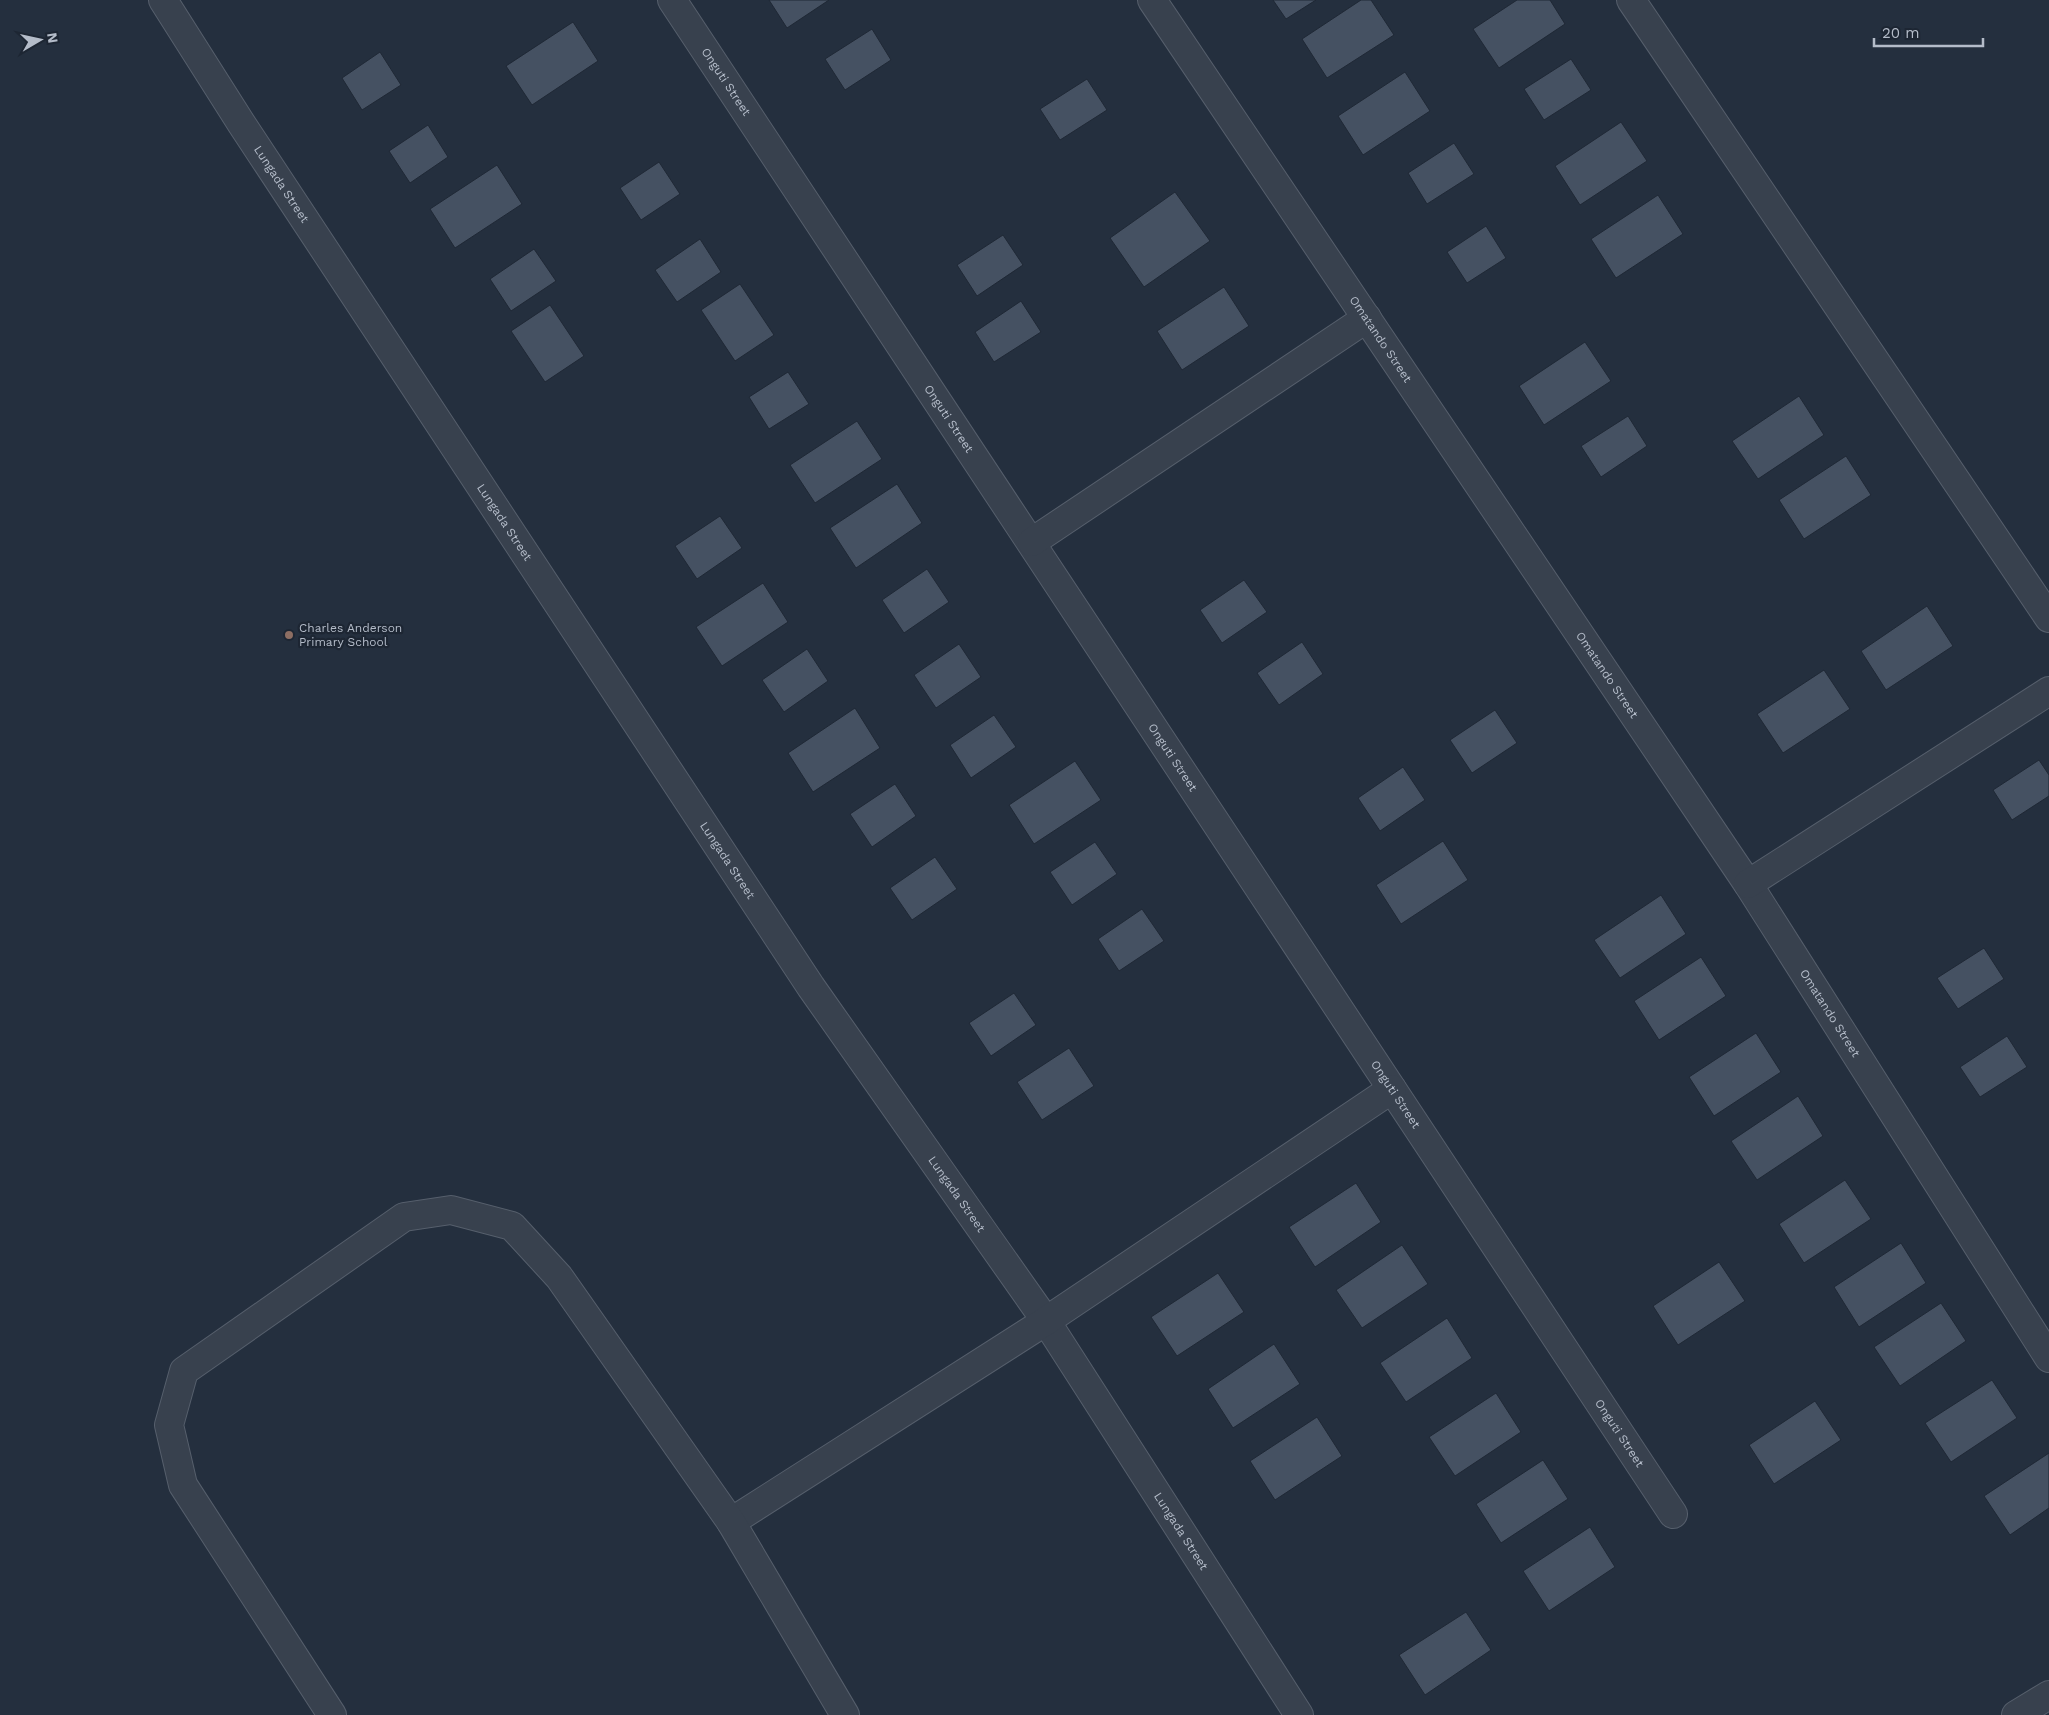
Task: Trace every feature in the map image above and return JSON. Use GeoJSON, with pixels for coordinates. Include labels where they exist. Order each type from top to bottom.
{"type":"FeatureCollection","features":[{"type":"Feature","properties":{"kind":"street","name":"Lungada Street"},"geometry":{"type":"LineString","coordinates":[[163,0],[241,123],[811,987],[1046,1321],[1299,1715]]}},
{"type":"Feature","properties":{"kind":"street","name":"Onguti Street"},"geometry":{"type":"LineString","coordinates":[[672,0],[1673,1514]]}},
{"type":"Feature","properties":{"kind":"street","name":"Omatando Street"},"geometry":{"type":"LineString","coordinates":[[1152,0],[1748,884],[2049,1358]]}},
{"type":"Feature","properties":{"kind":"street"},"geometry":{"type":"LineString","coordinates":[[1631,0],[2049,618]]}},
{"type":"Feature","properties":{"kind":"street"},"geometry":{"type":"LineString","coordinates":[[1032,542],[1367,318]]}},
{"type":"Feature","properties":{"kind":"street"},"geometry":{"type":"LineString","coordinates":[[1748,884],[2049,691]]}},
{"type":"Feature","properties":{"kind":"street"},"geometry":{"type":"LineString","coordinates":[[730,1522],[1046,1321],[1392,1089]]}},
{"type":"Feature","properties":{"kind":"street"},"geometry":{"type":"LineString","coordinates":[[332,1715],[183,1485],[169,1425],[184,1371],[404,1217],[451,1210],[512,1226],[559,1277],[730,1522],[846,1715]]}},
{"type":"Feature","properties":{"kind":"street"},"geometry":{"type":"LineString","coordinates":[[2016,1715],[2049,1695]]}},
{"type":"Feature","properties":{"kind":"building"},"geometry":{"type":"Polygon","coordinates":[[[769,0],[829,0],[787,28],[769,0]]]}},
{"type":"Feature","properties":{"kind":"building"},"geometry":{"type":"Polygon","coordinates":[[[1273,0],[1316,0],[1286,19],[1273,0]]]}},
{"type":"Feature","properties":{"kind":"building"},"geometry":{"type":"Polygon","coordinates":[[[1361,0],[1371,0],[1394,35],[1327,78],[1302,39],[1361,0]]]}},
{"type":"Feature","properties":{"kind":"building"},"geometry":{"type":"Polygon","coordinates":[[[1517,0],[1550,0],[1565,24],[1499,68],[1473,29],[1517,0]]]}},
{"type":"Feature","properties":{"kind":"building"},"geometry":{"type":"Polygon","coordinates":[[[573,22],[598,61],[532,105],[506,66],[573,22]]]}},
{"type":"Feature","properties":{"kind":"building"},"geometry":{"type":"Polygon","coordinates":[[[872,29],[891,60],[845,90],[825,59],[872,29]]]}},
{"type":"Feature","properties":{"kind":"building"},"geometry":{"type":"Polygon","coordinates":[[[380,52],[401,85],[362,110],[342,78],[380,52]]]}},
{"type":"Feature","properties":{"kind":"building"},"geometry":{"type":"Polygon","coordinates":[[[1571,59],[1591,90],[1544,120],[1524,89],[1571,59]]]}},
{"type":"Feature","properties":{"kind":"building"},"geometry":{"type":"Polygon","coordinates":[[[1405,72],[1430,111],[1363,155],[1338,116],[1405,72]]]}},
{"type":"Feature","properties":{"kind":"building"},"geometry":{"type":"Polygon","coordinates":[[[1087,79],[1107,110],[1060,140],[1040,109],[1087,79]]]}},
{"type":"Feature","properties":{"kind":"building"},"geometry":{"type":"Polygon","coordinates":[[[1621,122],[1647,161],[1580,205],[1555,166],[1621,122]]]}},
{"type":"Feature","properties":{"kind":"building"},"geometry":{"type":"Polygon","coordinates":[[[428,125],[448,157],[410,183],[389,151],[428,125]]]}},
{"type":"Feature","properties":{"kind":"building"},"geometry":{"type":"Polygon","coordinates":[[[1454,143],[1474,174],[1427,204],[1408,173],[1454,143]]]}},
{"type":"Feature","properties":{"kind":"building"},"geometry":{"type":"Polygon","coordinates":[[[659,162],[680,194],[641,220],[620,188],[659,162]]]}},
{"type":"Feature","properties":{"kind":"building"},"geometry":{"type":"Polygon","coordinates":[[[497,165],[522,204],[455,248],[430,209],[497,165]]]}},
{"type":"Feature","properties":{"kind":"building"},"geometry":{"type":"Polygon","coordinates":[[[1175,192],[1210,241],[1144,287],[1110,238],[1175,192]]]}},
{"type":"Feature","properties":{"kind":"building"},"geometry":{"type":"Polygon","coordinates":[[[1658,195],[1683,234],[1616,278],[1591,239],[1658,195]]]}},
{"type":"Feature","properties":{"kind":"building"},"geometry":{"type":"Polygon","coordinates":[[[1486,226],[1506,258],[1467,283],[1447,252],[1486,226]]]}},
{"type":"Feature","properties":{"kind":"building"},"geometry":{"type":"Polygon","coordinates":[[[1003,235],[1023,265],[977,296],[957,265],[1003,235]]]}},
{"type":"Feature","properties":{"kind":"building"},"geometry":{"type":"Polygon","coordinates":[[[700,239],[721,272],[677,302],[655,270],[700,239]]]}},
{"type":"Feature","properties":{"kind":"building"},"geometry":{"type":"Polygon","coordinates":[[[534,249],[556,281],[511,311],[490,279],[534,249]]]}},
{"type":"Feature","properties":{"kind":"building"},"geometry":{"type":"Polygon","coordinates":[[[740,284],[774,335],[735,361],[701,310],[740,284]]]}},
{"type":"Feature","properties":{"kind":"building"},"geometry":{"type":"Polygon","coordinates":[[[1224,287],[1249,326],[1182,370],[1157,331],[1224,287]]]}},
{"type":"Feature","properties":{"kind":"building"},"geometry":{"type":"Polygon","coordinates":[[[1021,301],[1041,332],[994,362],[975,332],[1021,301]]]}},
{"type":"Feature","properties":{"kind":"building"},"geometry":{"type":"Polygon","coordinates":[[[550,305],[584,356],[545,382],[511,331],[550,305]]]}},
{"type":"Feature","properties":{"kind":"building"},"geometry":{"type":"Polygon","coordinates":[[[1585,342],[1611,381],[1544,425],[1519,386],[1585,342]]]}},
{"type":"Feature","properties":{"kind":"building"},"geometry":{"type":"Polygon","coordinates":[[[788,372],[809,404],[769,429],[749,397],[788,372]]]}},
{"type":"Feature","properties":{"kind":"building"},"geometry":{"type":"Polygon","coordinates":[[[1799,396],[1824,435],[1758,479],[1732,441],[1799,396]]]}},
{"type":"Feature","properties":{"kind":"building"},"geometry":{"type":"Polygon","coordinates":[[[1628,416],[1647,446],[1601,477],[1581,446],[1628,416]]]}},
{"type":"Feature","properties":{"kind":"building"},"geometry":{"type":"Polygon","coordinates":[[[857,421],[882,459],[815,503],[790,465],[857,421]]]}},
{"type":"Feature","properties":{"kind":"building"},"geometry":{"type":"Polygon","coordinates":[[[1846,456],[1871,495],[1804,539],[1779,500],[1846,456]]]}},
{"type":"Feature","properties":{"kind":"building"},"geometry":{"type":"Polygon","coordinates":[[[897,484],[922,523],[856,568],[830,528],[897,484]]]}},
{"type":"Feature","properties":{"kind":"building"},"geometry":{"type":"Polygon","coordinates":[[[720,516],[742,548],[697,579],[675,546],[720,516]]]}},
{"type":"Feature","properties":{"kind":"building"},"geometry":{"type":"Polygon","coordinates":[[[927,569],[949,602],[904,633],[882,600],[927,569]]]}},
{"type":"Feature","properties":{"kind":"building"},"geometry":{"type":"Polygon","coordinates":[[[1244,580],[1267,612],[1222,643],[1200,610],[1244,580]]]}},
{"type":"Feature","properties":{"kind":"building"},"geometry":{"type":"Polygon","coordinates":[[[763,583],[788,622],[722,666],[696,627],[763,583]]]}},
{"type":"Feature","properties":{"kind":"building"},"geometry":{"type":"Polygon","coordinates":[[[1927,606],[1953,646],[1886,690],[1861,651],[1927,606]]]}},
{"type":"Feature","properties":{"kind":"building"},"geometry":{"type":"Polygon","coordinates":[[[1302,642],[1323,674],[1279,705],[1257,673],[1302,642]]]}},
{"type":"Feature","properties":{"kind":"building"},"geometry":{"type":"Polygon","coordinates":[[[959,644],[981,677],[936,708],[914,675],[959,644]]]}},
{"type":"Feature","properties":{"kind":"building"},"geometry":{"type":"Polygon","coordinates":[[[807,649],[828,681],[784,712],[762,680],[807,649]]]}},
{"type":"Feature","properties":{"kind":"building"},"geometry":{"type":"Polygon","coordinates":[[[1824,670],[1850,709],[1783,753],[1757,714],[1824,670]]]}},
{"type":"Feature","properties":{"kind":"building"},"geometry":{"type":"Polygon","coordinates":[[[855,708],[880,748],[813,792],[788,753],[855,708]]]}},
{"type":"Feature","properties":{"kind":"building"},"geometry":{"type":"Polygon","coordinates":[[[1495,710],[1517,743],[1472,773],[1450,740],[1495,710]]]}},
{"type":"Feature","properties":{"kind":"building"},"geometry":{"type":"Polygon","coordinates":[[[994,715],[1016,747],[971,778],[950,745],[994,715]]]}},
{"type":"Feature","properties":{"kind":"building"},"geometry":{"type":"Polygon","coordinates":[[[2039,760],[2049,775],[2049,796],[2012,820],[1993,790],[2039,760]]]}},
{"type":"Feature","properties":{"kind":"building"},"geometry":{"type":"Polygon","coordinates":[[[1075,761],[1101,800],[1034,844],[1009,805],[1075,761]]]}},
{"type":"Feature","properties":{"kind":"building"},"geometry":{"type":"Polygon","coordinates":[[[1403,767],[1425,800],[1380,831],[1358,798],[1403,767]]]}},
{"type":"Feature","properties":{"kind":"building"},"geometry":{"type":"Polygon","coordinates":[[[895,784],[916,816],[872,847],[850,814],[895,784]]]}},
{"type":"Feature","properties":{"kind":"building"},"geometry":{"type":"Polygon","coordinates":[[[1443,841],[1468,880],[1401,924],[1376,885],[1443,841]]]}},
{"type":"Feature","properties":{"kind":"building"},"geometry":{"type":"Polygon","coordinates":[[[1095,842],[1117,874],[1072,905],[1050,872],[1095,842]]]}},
{"type":"Feature","properties":{"kind":"building"},"geometry":{"type":"Polygon","coordinates":[[[935,857],[957,889],[912,920],[890,888],[935,857]]]}},
{"type":"Feature","properties":{"kind":"building"},"geometry":{"type":"Polygon","coordinates":[[[1661,895],[1686,934],[1620,978],[1594,940],[1661,895]]]}},
{"type":"Feature","properties":{"kind":"building"},"geometry":{"type":"Polygon","coordinates":[[[1142,909],[1164,941],[1119,971],[1098,939],[1142,909]]]}},
{"type":"Feature","properties":{"kind":"building"},"geometry":{"type":"Polygon","coordinates":[[[1984,948],[2004,979],[1958,1009],[1937,978],[1984,948]]]}},
{"type":"Feature","properties":{"kind":"building"},"geometry":{"type":"Polygon","coordinates":[[[1701,957],[1726,996],[1659,1040],[1634,1001],[1701,957]]]}},
{"type":"Feature","properties":{"kind":"building"},"geometry":{"type":"Polygon","coordinates":[[[1014,993],[1036,1025],[991,1056],[969,1023],[1014,993]]]}},
{"type":"Feature","properties":{"kind":"building"},"geometry":{"type":"Polygon","coordinates":[[[1756,1033],[1781,1072],[1714,1116],[1689,1077],[1756,1033]]]}},
{"type":"Feature","properties":{"kind":"building"},"geometry":{"type":"Polygon","coordinates":[[[2007,1036],[2027,1067],[1980,1097],[1960,1067],[2007,1036]]]}},
{"type":"Feature","properties":{"kind":"building"},"geometry":{"type":"Polygon","coordinates":[[[1069,1048],[1094,1086],[1042,1120],[1017,1082],[1069,1048]]]}},
{"type":"Feature","properties":{"kind":"building"},"geometry":{"type":"Polygon","coordinates":[[[1798,1096],[1823,1136],[1757,1180],[1731,1141],[1798,1096]]]}},
{"type":"Feature","properties":{"kind":"building"},"geometry":{"type":"Polygon","coordinates":[[[1845,1180],[1871,1219],[1804,1263],[1779,1224],[1845,1180]]]}},
{"type":"Feature","properties":{"kind":"building"},"geometry":{"type":"Polygon","coordinates":[[[1356,1183],[1381,1222],[1315,1267],[1289,1227],[1356,1183]]]}},
{"type":"Feature","properties":{"kind":"building"},"geometry":{"type":"Polygon","coordinates":[[[1901,1243],[1926,1283],[1859,1327],[1834,1287],[1901,1243]]]}},
{"type":"Feature","properties":{"kind":"building"},"geometry":{"type":"Polygon","coordinates":[[[1402,1245],[1428,1284],[1362,1328],[1336,1290],[1402,1245]]]}},
{"type":"Feature","properties":{"kind":"building"},"geometry":{"type":"Polygon","coordinates":[[[1719,1262],[1745,1301],[1678,1345],[1653,1306],[1719,1262]]]}},
{"type":"Feature","properties":{"kind":"building"},"geometry":{"type":"Polygon","coordinates":[[[1218,1273],[1244,1312],[1177,1356],[1151,1317],[1218,1273]]]}},
{"type":"Feature","properties":{"kind":"building"},"geometry":{"type":"Polygon","coordinates":[[[1941,1303],[1966,1341],[1900,1386],[1874,1347],[1941,1303]]]}},
{"type":"Feature","properties":{"kind":"building"},"geometry":{"type":"Polygon","coordinates":[[[1447,1318],[1472,1358],[1406,1402],[1380,1363],[1447,1318]]]}},
{"type":"Feature","properties":{"kind":"building"},"geometry":{"type":"Polygon","coordinates":[[[1274,1344],[1300,1384],[1233,1428],[1208,1389],[1274,1344]]]}},
{"type":"Feature","properties":{"kind":"building"},"geometry":{"type":"Polygon","coordinates":[[[1992,1380],[2017,1418],[1951,1462],[1925,1423],[1992,1380]]]}},
{"type":"Feature","properties":{"kind":"building"},"geometry":{"type":"Polygon","coordinates":[[[1496,1393],[1521,1432],[1455,1476],[1429,1437],[1496,1393]]]}},
{"type":"Feature","properties":{"kind":"building"},"geometry":{"type":"Polygon","coordinates":[[[1815,1401],[1841,1440],[1774,1484],[1749,1445],[1815,1401]]]}},
{"type":"Feature","properties":{"kind":"building"},"geometry":{"type":"Polygon","coordinates":[[[1317,1417],[1342,1456],[1275,1500],[1250,1461],[1317,1417]]]}},
{"type":"Feature","properties":{"kind":"building"},"geometry":{"type":"Polygon","coordinates":[[[2049,1453],[2049,1508],[2010,1535],[1984,1496],[2049,1453]]]}},
{"type":"Feature","properties":{"kind":"building"},"geometry":{"type":"Polygon","coordinates":[[[1543,1460],[1568,1499],[1501,1543],[1476,1504],[1543,1460]]]}},
{"type":"Feature","properties":{"kind":"building"},"geometry":{"type":"Polygon","coordinates":[[[1590,1527],[1615,1567],[1549,1611],[1523,1571],[1590,1527]]]}},
{"type":"Feature","properties":{"kind":"building"},"geometry":{"type":"Polygon","coordinates":[[[1466,1612],[1491,1650],[1425,1695],[1399,1655],[1466,1612]]]}},
{"type":"Feature","properties":{"kind":"place","name":"Charles Anderson Primary School"},"geometry":{"type":"Point","coordinates":[289,635]}}]}
